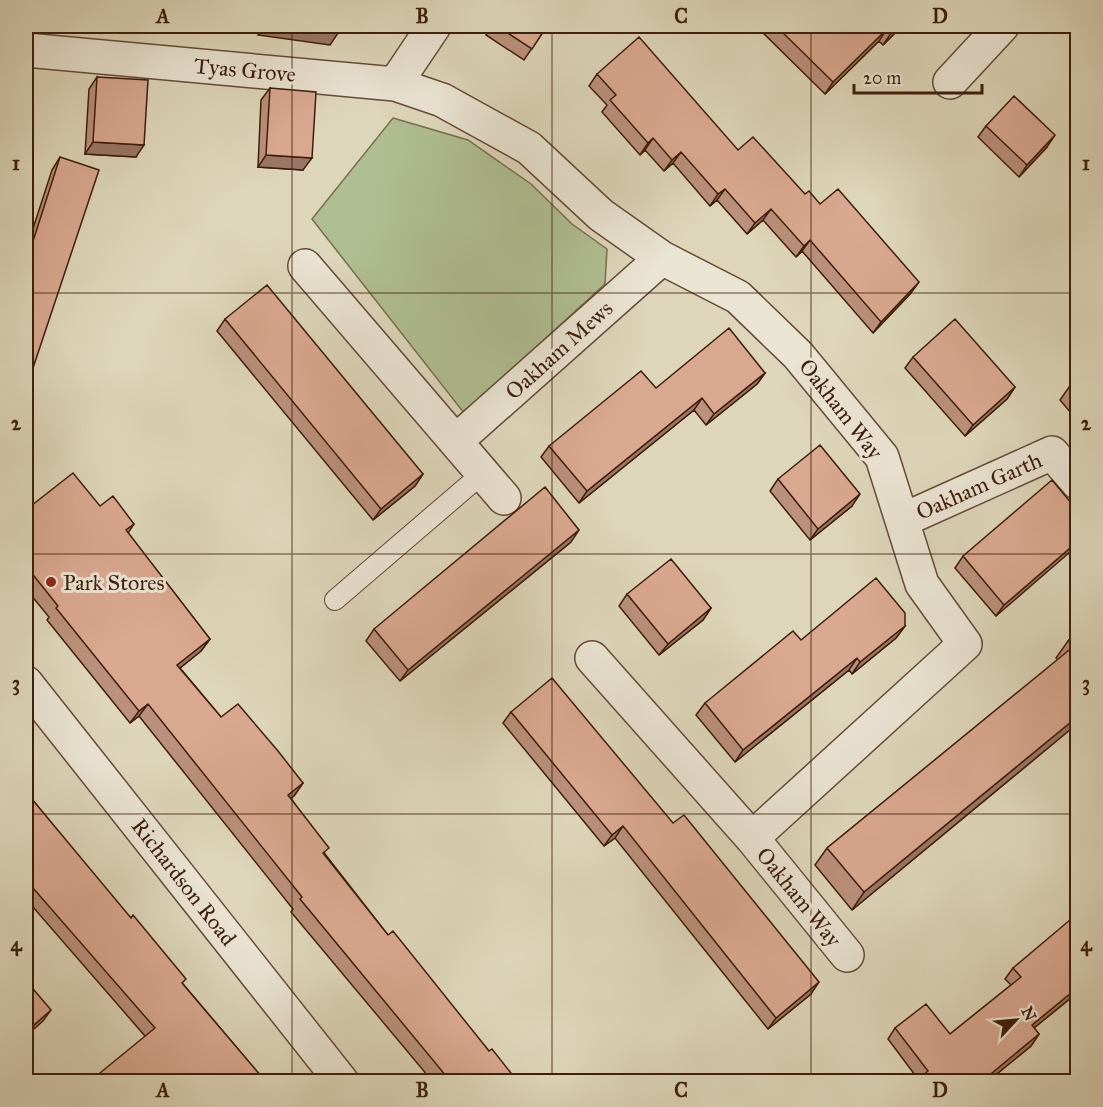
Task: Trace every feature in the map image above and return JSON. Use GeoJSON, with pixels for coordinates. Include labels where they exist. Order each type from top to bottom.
{"type":"FeatureCollection","features":[{"type":"Feature","properties":{"kind":"street"},"geometry":{"type":"LineString","coordinates":[[26,35],[28,26]]}},
{"type":"Feature","properties":{"kind":"street"},"geometry":{"type":"LineString","coordinates":[[395,84],[434,26]]}},
{"type":"Feature","properties":{"kind":"street"},"geometry":{"type":"LineString","coordinates":[[950,82],[1002,26]]}},
{"type":"Feature","properties":{"kind":"street","name":"Tyas Grove"},"geometry":{"type":"LineString","coordinates":[[26,50],[395,84]]}},
{"type":"Feature","properties":{"kind":"street","name":"Oakham Way"},"geometry":{"type":"LineString","coordinates":[[395,84],[442,100],[529,148],[601,215],[662,258],[738,297],[798,355],[882,457],[922,584],[966,644],[752,838]]}},
{"type":"Feature","properties":{"kind":"street","name":"Oakham Mews"},"geometry":{"type":"LineString","coordinates":[[456,441],[662,258]]}},
{"type":"Feature","properties":{"kind":"street"},"geometry":{"type":"LineString","coordinates":[[305,266],[504,498]]}},
{"type":"Feature","properties":{"kind":"street","name":"Oakham Garth"},"geometry":{"type":"LineString","coordinates":[[903,520],[1052,453],[1077,483]]}},
{"type":"Feature","properties":{"kind":"street","name":"Oakham Way"},"geometry":{"type":"LineString","coordinates":[[592,658],[752,838],[847,956]]}},
{"type":"Feature","properties":{"kind":"street","name":"Richardson Road"},"geometry":{"type":"LineString","coordinates":[[26,683],[342,1082]]}},
{"type":"Feature","properties":{"kind":"lane"},"geometry":{"type":"LineString","coordinates":[[336,600],[483,473]]}},
{"type":"Feature","properties":{"kind":"green space"},"geometry":{"type":"Polygon","coordinates":[[[393,118],[468,140],[531,184],[572,224],[607,249],[605,284],[464,413],[312,219],[393,118]]]}},
{"type":"Feature","properties":{"kind":"building"},"geometry":{"type":"Polygon","coordinates":[[[281,26],[343,26],[338,33],[281,26]]]}},
{"type":"Feature","properties":{"kind":"building"},"geometry":{"type":"Polygon","coordinates":[[[497,26],[547,26],[532,49],[497,26]]]}},
{"type":"Feature","properties":{"kind":"building"},"geometry":{"type":"Polygon","coordinates":[[[776,26],[898,26],[891,33],[887,29],[833,82],[776,26]]]}},
{"type":"Feature","properties":{"kind":"building"},"geometry":{"type":"Polygon","coordinates":[[[639,37],[738,150],[753,137],[805,194],[809,191],[820,204],[838,189],[919,282],[881,322],[810,240],[804,246],[771,209],[755,223],[725,189],[718,194],[681,152],[672,160],[653,138],[648,143],[610,100],[616,95],[597,74],[639,37]]]}},
{"type":"Feature","properties":{"kind":"building"},"geometry":{"type":"Polygon","coordinates":[[[97,77],[148,80],[144,145],[93,142],[97,77]]]}},
{"type":"Feature","properties":{"kind":"building"},"geometry":{"type":"Polygon","coordinates":[[[270,88],[316,92],[312,158],[266,155],[270,88]]]}},
{"type":"Feature","properties":{"kind":"building"},"geometry":{"type":"Polygon","coordinates":[[[1014,96],[1055,135],[1027,165],[986,126],[1014,96]]]}},
{"type":"Feature","properties":{"kind":"building"},"geometry":{"type":"Polygon","coordinates":[[[60,157],[99,170],[29,380],[27,509],[73,473],[100,506],[113,496],[134,524],[126,530],[210,639],[177,665],[221,717],[238,704],[278,751],[303,783],[288,795],[329,848],[323,853],[388,935],[393,931],[489,1051],[492,1049],[518,1082],[451,1082],[300,899],[302,897],[148,704],[139,711],[56,608],[58,606],[26,566],[26,263],[60,157]]]}},
{"type":"Feature","properties":{"kind":"building"},"geometry":{"type":"Polygon","coordinates":[[[267,285],[423,474],[381,509],[225,319],[267,285]]]}},
{"type":"Feature","properties":{"kind":"building"},"geometry":{"type":"Polygon","coordinates":[[[955,319],[1015,387],[973,425],[913,357],[955,319]]]}},
{"type":"Feature","properties":{"kind":"building"},"geometry":{"type":"Polygon","coordinates":[[[729,328],[765,373],[714,414],[702,398],[587,491],[549,446],[641,371],[656,388],[729,328]]]}},
{"type":"Feature","properties":{"kind":"building"},"geometry":{"type":"Polygon","coordinates":[[[1077,378],[1077,389],[1072,383],[1077,378]]]}},
{"type":"Feature","properties":{"kind":"building"},"geometry":{"type":"Polygon","coordinates":[[[820,445],[860,494],[818,529],[778,479],[820,445]]]}},
{"type":"Feature","properties":{"kind":"building"},"geometry":{"type":"Polygon","coordinates":[[[1052,480],[1077,510],[1077,542],[1004,605],[963,556],[1052,480]]]}},
{"type":"Feature","properties":{"kind":"building"},"geometry":{"type":"Polygon","coordinates":[[[545,487],[579,530],[408,670],[374,629],[545,487]]]}},
{"type":"Feature","properties":{"kind":"building"},"geometry":{"type":"Polygon","coordinates":[[[671,559],[711,608],[668,644],[627,594],[671,559]]]}},
{"type":"Feature","properties":{"kind":"building"},"geometry":{"type":"Polygon","coordinates":[[[876,578],[905,613],[905,626],[860,662],[857,658],[743,750],[705,703],[793,631],[801,640],[876,578]]]}},
{"type":"Feature","properties":{"kind":"building"},"geometry":{"type":"Polygon","coordinates":[[[1077,632],[1077,717],[864,892],[827,848],[1074,646],[1068,641],[1077,632]]]}},
{"type":"Feature","properties":{"kind":"building"},"geometry":{"type":"Polygon","coordinates":[[[552,678],[673,823],[684,815],[819,982],[776,1018],[623,826],[612,835],[511,712],[552,678]]]}},
{"type":"Feature","properties":{"kind":"building"},"geometry":{"type":"Polygon","coordinates":[[[26,792],[131,918],[133,915],[186,979],[182,983],[266,1082],[89,1082],[155,1028],[26,880],[26,792]]]}},
{"type":"Feature","properties":{"kind":"building"},"geometry":{"type":"Polygon","coordinates":[[[1077,914],[1077,988],[1032,1025],[1039,1034],[981,1082],[915,1082],[928,1071],[895,1028],[926,1004],[950,1034],[1021,977],[1013,968],[1077,914]]]}},
{"type":"Feature","properties":{"kind":"building"},"geometry":{"type":"Polygon","coordinates":[[[28,983],[51,1010],[26,1032],[26,985],[28,983]]]}},
{"type":"Feature","properties":{"kind":"place","name":"Park Stores"},"geometry":{"type":"Point","coordinates":[51,582]}}]}
